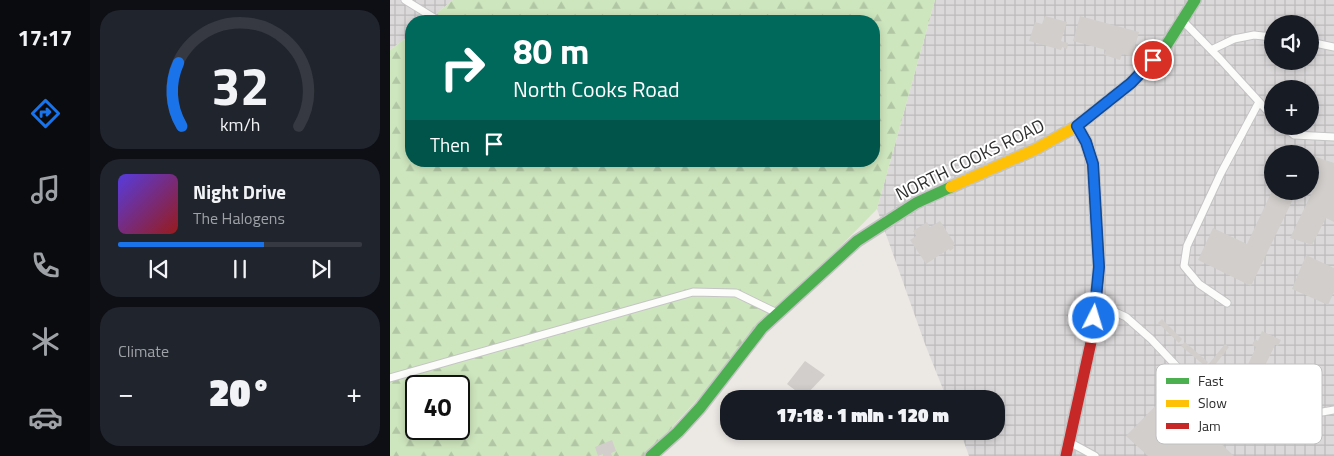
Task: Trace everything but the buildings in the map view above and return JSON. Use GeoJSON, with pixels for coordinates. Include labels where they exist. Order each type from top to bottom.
{"type":"FeatureCollection","features":[{"type":"Feature","properties":{"kind":"street","name":"NORTH COOKS ROAD"},"geometry":{"type":"LineString","coordinates":[[651,456],[678,432],[700,408],[762,328],[857,241],[916,203],[1036,150],[1077,126],[1131,83],[1164,49],[1194,0]]}},
{"type":"Feature","properties":{"kind":"street"},"geometry":{"type":"LineString","coordinates":[[1066,456],[1093,333],[1099,267],[1093,164],[1086,142],[1077,126]]}},
{"type":"Feature","properties":{"kind":"lane"},"geometry":{"type":"LineString","coordinates":[[405,0],[429,15]]}},
{"type":"Feature","properties":{"kind":"lane"},"geometry":{"type":"LineString","coordinates":[[1182,20],[1264,107]]}},
{"type":"Feature","properties":{"kind":"lane"},"geometry":{"type":"LineString","coordinates":[[1211,50],[1234,38],[1254,35],[1264,36]]}},
{"type":"Feature","properties":{"kind":"lane"},"geometry":{"type":"LineString","coordinates":[[1319,44],[1334,47]]}},
{"type":"Feature","properties":{"kind":"lane"},"geometry":{"type":"LineString","coordinates":[[1227,303],[1199,284],[1184,266],[1187,246],[1259,102]]}},
{"type":"Feature","properties":{"kind":"lane"},"geometry":{"type":"LineString","coordinates":[[1294,135],[1334,137]]}},
{"type":"Feature","properties":{"kind":"lane"},"geometry":{"type":"LineString","coordinates":[[390,378],[693,292],[736,293],[778,314]]}},
{"type":"Feature","properties":{"kind":"lane"},"geometry":{"type":"LineString","coordinates":[[1096,303],[1126,317],[1151,339],[1174,364]]}},
{"type":"Feature","properties":{"kind":"lane"},"geometry":{"type":"LineString","coordinates":[[1069,441],[1095,456]]}},
{"type":"Feature","properties":{"kind":"shaded area"},"geometry":{"type":"Polygon","coordinates":[[[390,0],[453,0],[434,15],[405,15],[405,39],[390,50],[390,0]]]}},
{"type":"Feature","properties":{"kind":"shaded area"},"geometry":{"type":"Polygon","coordinates":[[[935,0],[1334,0],[1334,456],[969,456],[963,440],[1005,440],[1005,390],[943,390],[877,209],[935,0]]]}},
{"type":"Feature","properties":{"kind":"green space"},"geometry":{"type":"Polygon","coordinates":[[[453,0],[935,0],[877,209],[786,302],[646,456],[390,456],[390,50],[405,39],[405,167],[880,167],[880,15],[434,15],[453,0]]]}},
{"type":"Feature","properties":{"kind":"traffic: fast"},"geometry":{"type":"LineString","coordinates":[[1116,95],[1131,83],[1164,49],[1195,0]]}},
{"type":"Feature","properties":{"kind":"traffic: fast"},"geometry":{"type":"LineString","coordinates":[[651,456],[678,432],[700,408],[762,328],[857,241],[916,203],[951,187]]}},
{"type":"Feature","properties":{"kind":"traffic: slow"},"geometry":{"type":"LineString","coordinates":[[951,187],[1036,149],[1077,126],[1116,95]]}},
{"type":"Feature","properties":{"kind":"traffic: jam"},"geometry":{"type":"LineString","coordinates":[[1066,456],[1093,333],[1099,267],[1093,164],[1086,142],[1077,126]]}},
{"type":"Feature","properties":{"kind":"route"},"geometry":{"type":"LineString","coordinates":[[1094,318],[1099,267],[1093,164],[1086,142],[1077,126],[1131,83],[1153,60]]}}]}
